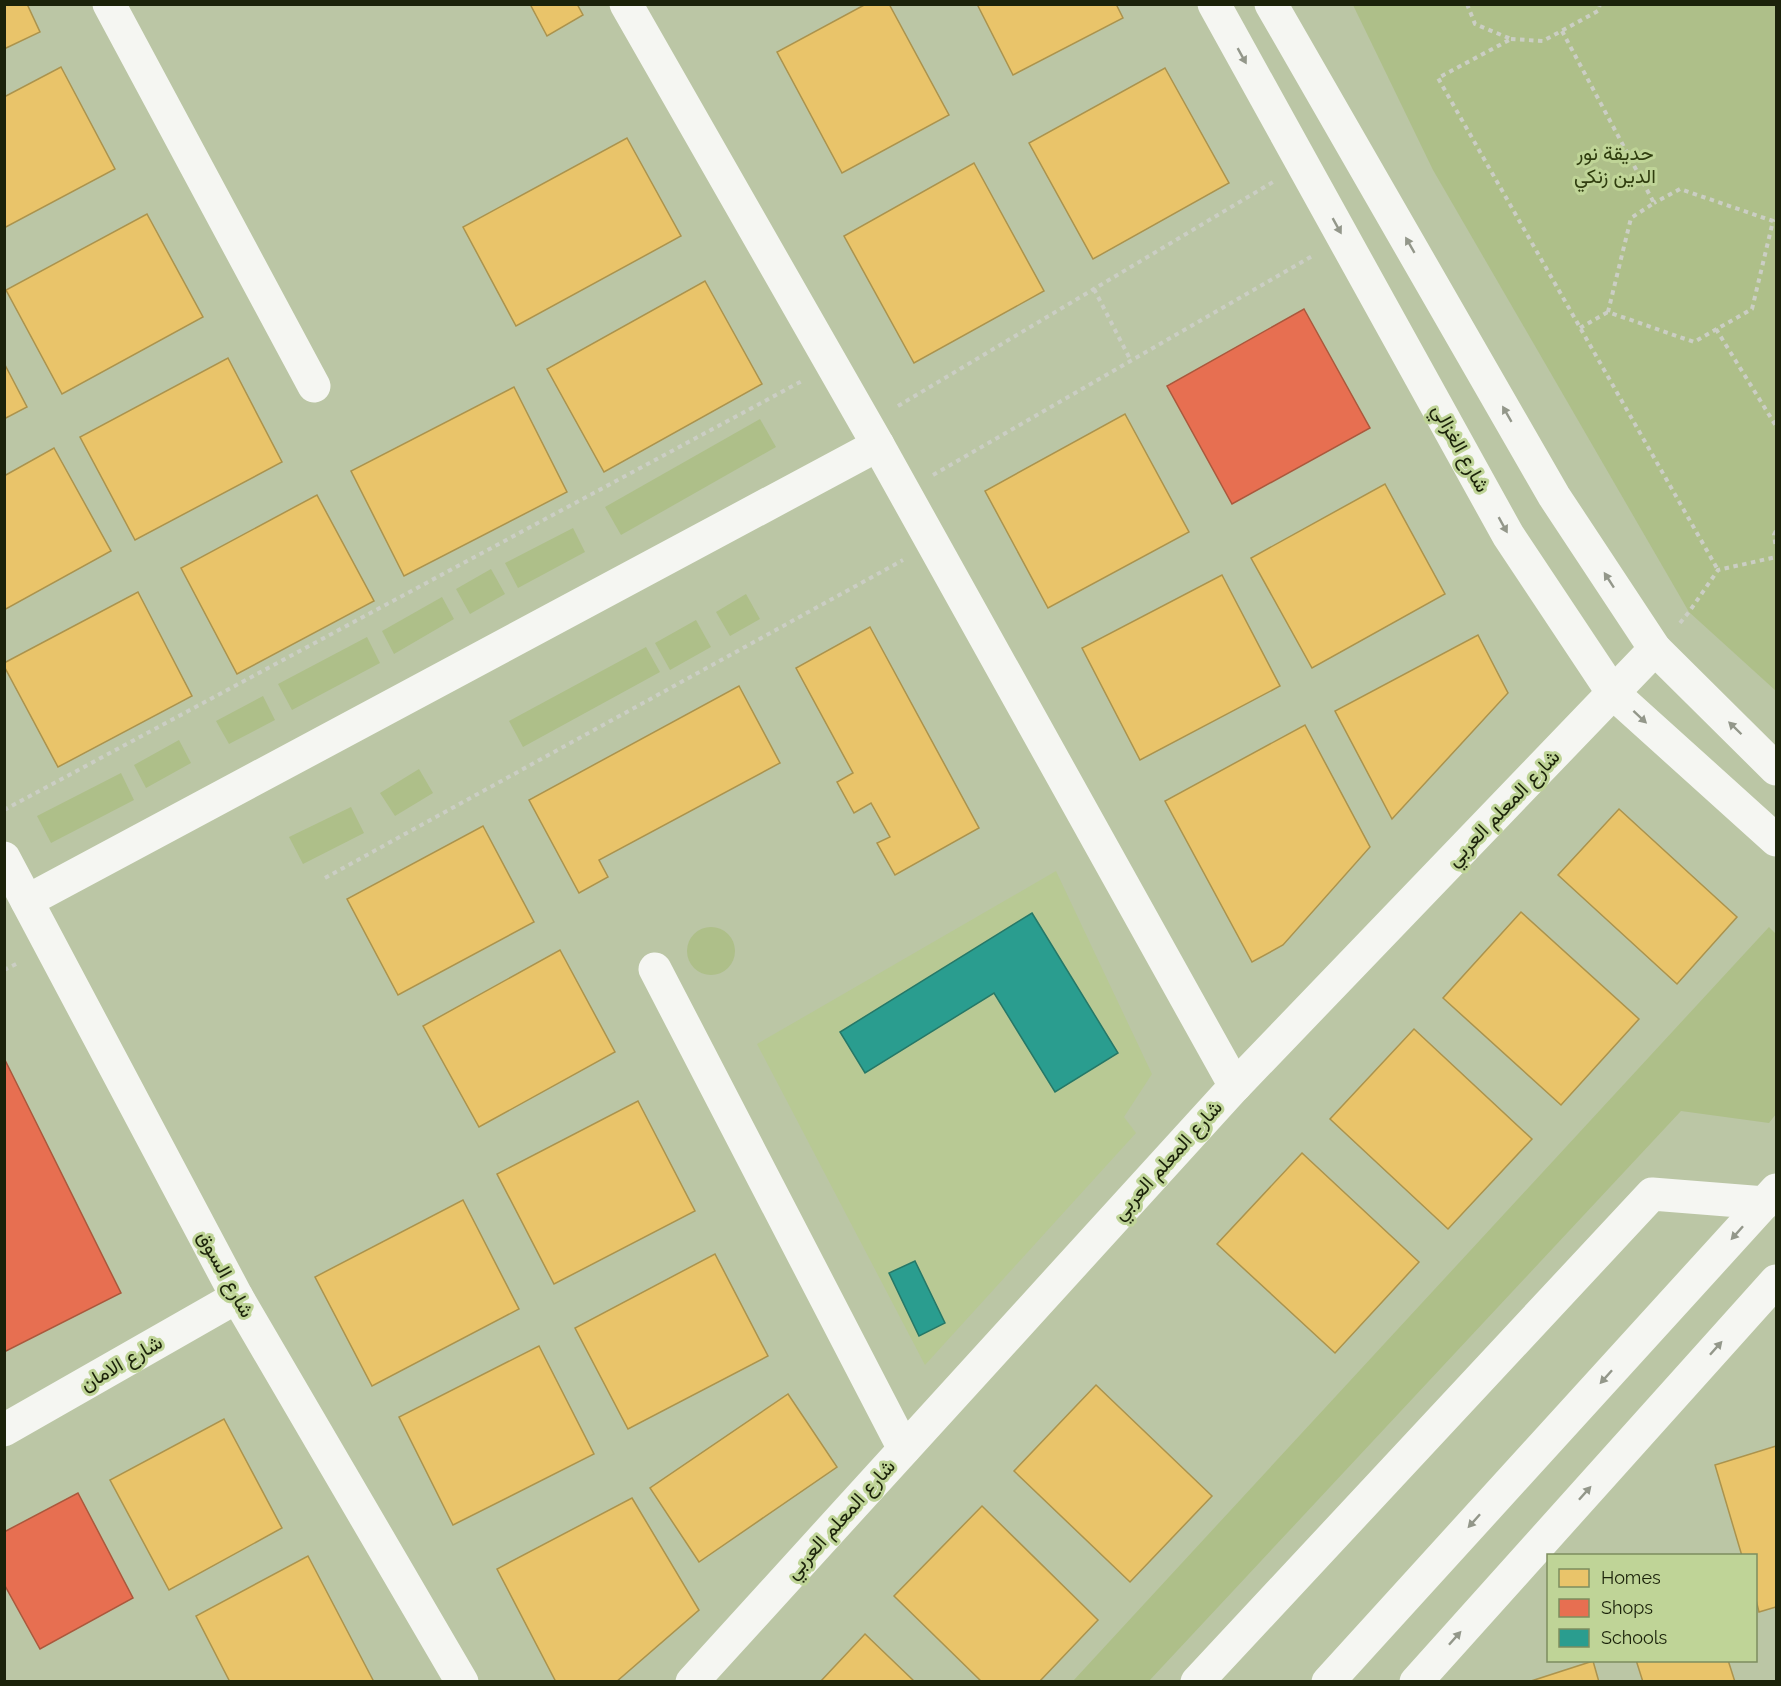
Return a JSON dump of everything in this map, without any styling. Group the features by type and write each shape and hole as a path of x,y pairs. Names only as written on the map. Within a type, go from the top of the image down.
{"street":[{"path":"109,4 314,386"},
{"path":"626,4 933,543 1235,1086"},
{"name":"شارع الغزالي","path":"1214,4 1508,535 1613,693 1776,840"},
{"path":"1271,4 1554,496 1655,649 1776,769"},
{"path":"27,900 872,435"},
{"name":"شارع المعلم العربي","path":"692,1682 1235,1086 1655,649"},
{"name":"شارع السوق","path":"4,858 237,1297 462,1682"},
{"path":"655,969 904,1449"},
{"path":"1197,1682 1652,1194 1771,1196"},
{"path":"1328,1682 1771,1196"},
{"path":"1416,1682 1776,1281"},
{"name":"شارع الامان","path":"4,1430 237,1297"}],"path":[{"path":"1467,4 1475,24 1511,39 1543,41 1598,11 1600,4"},
{"path":"1562,31 1654,203"},
{"path":"1511,39 1438,78 1718,570"},
{"path":"872,435 1094,289 1303,164"},
{"path":"1580,328 1608,312 1631,218 1654,203 1680,189 1775,220 1752,309 1694,342 1608,312"},
{"path":"904,492 1344,238"},
{"path":"1094,289 1131,361"},
{"path":"1716,329 1776,426"},
{"path":"4,810 832,365"},
{"path":"1776,531 1774,535 1776,548"},
{"path":"326,878 933,543"},
{"path":"1655,649 1689,612 1718,570 1776,557"}],"shaded area":[{"path":"1056,871 1152,1074 1124,1117 1136,1133 925,1365 757,1044"}],"green space":[{"name":"حديقة نور الدين زنكي","path":"1353,5 1776,5 1776,691 1689,612 1433,170"},
{"path":"760,419 776,447 621,535 605,507"},
{"path":"573,528 585,552 518,588 505,563"},
{"path":"491,569 505,594 470,614 456,589"},
{"path":"746,594 760,619 730,636 716,612"},
{"path":"442,597 454,619 394,654 382,631"},
{"path":"696,620 711,647 670,670 655,643"},
{"path":"367,637 380,663 292,710 278,684"},
{"path":"646,647 660,672 523,747 509,721"},
{"path":"263,696 275,720 229,744 216,721"},
{"path":"179,740 191,763 146,788 134,765"},
{"path":"419,769 433,793 395,816 380,793"},
{"path":"121,773 134,800 51,843 37,816"},
{"path":"351,807 364,833 303,864 289,837"},
{"path":"711,927 728,934 735,951 728,968 711,975 694,968 687,951 694,934"},
{"path":"1769,927 1776,934 1776,1114 1769,1123 1681,1111 1149,1681 1073,1681"}],"building: Homes":[{"path":"4,4 27,4 40,32 4,49"},
{"path":"530,4 577,4 583,15 547,36"},
{"path":"866,4 889,4 949,115 842,173 777,52"},
{"path":"977,4 1116,4 1123,18 1013,75"},
{"path":"61,67 115,169 4,228 4,97"},
{"path":"1165,68 1229,183 1093,259 1029,143"},
{"path":"627,138 681,236 516,326 463,227"},
{"path":"974,163 1044,291 914,363 844,236"},
{"path":"147,214 203,317 62,394 6,290"},
{"path":"705,281 762,384 604,472 547,369"},
{"path":"228,358 282,462 135,540 80,437"},
{"path":"4,363 27,407 4,419"},
{"path":"514,387 567,492 404,576 351,471"},
{"path":"1125,414 1189,532 1048,608 985,491"},
{"path":"54,448 111,551 4,610 4,476"},
{"path":"1385,484 1445,594 1312,668 1251,558"},
{"path":"317,495 374,601 237,674 181,568"},
{"path":"1222,575 1280,686 1140,760 1082,648"},
{"path":"138,592 192,696 58,767 4,663"},
{"path":"870,627 979,828 895,875 877,843 890,837 871,803 854,813 837,782 853,773 796,668"},
{"path":"1478,635 1508,693 1392,819 1335,711"},
{"path":"739,686 780,763 599,860 608,877 579,893 529,800"},
{"path":"1305,725 1370,847 1283,945 1252,962 1165,801"},
{"path":"1619,809 1737,917 1677,984 1558,875"},
{"path":"483,826 534,922 398,995 347,899"},
{"path":"1521,912 1639,1019 1561,1105 1443,998"},
{"path":"560,950 615,1052 479,1127 423,1026"},
{"path":"1414,1029 1532,1139 1448,1229 1330,1119"},
{"path":"638,1101 695,1211 554,1284 497,1174"},
{"path":"1302,1153 1419,1262 1335,1353 1217,1244"},
{"path":"463,1200 519,1309 372,1386 315,1277"},
{"path":"715,1254 768,1356 628,1429 575,1328"},
{"path":"539,1346 594,1454 453,1525 399,1417"},
{"path":"1096,1385 1212,1496 1130,1582 1014,1471"},
{"path":"788,1394 837,1467 699,1562 650,1488"},
{"path":"224,1419 282,1528 169,1590 110,1480"},
{"path":"1776,1446 1776,1607 1759,1612 1757,1554 1741,1554 1715,1465"},
{"path":"632,1498 699,1610 616,1682 556,1682 497,1569"},
{"path":"982,1506 1098,1620 1039,1682 982,1682 894,1596"},
{"path":"308,1556 374,1682 230,1682 196,1616"},
{"path":"865,1634 915,1682 820,1682"},
{"path":"1593,1662 1599,1682 1528,1682"},
{"path":"1637,1662 1729,1662 1735,1682 1643,1682"}],"building: Shops":[{"path":"1304,309 1370,428 1232,504 1167,386"},
{"path":"4,1058 121,1293 4,1352"},
{"path":"78,1493 133,1598 40,1649 4,1584 4,1532"}],"building: Schools":[{"path":"1032,913 1118,1053 1055,1092 994,993 865,1073 840,1032"},
{"path":"915,1261 945,1323 919,1336 889,1273"}]}
